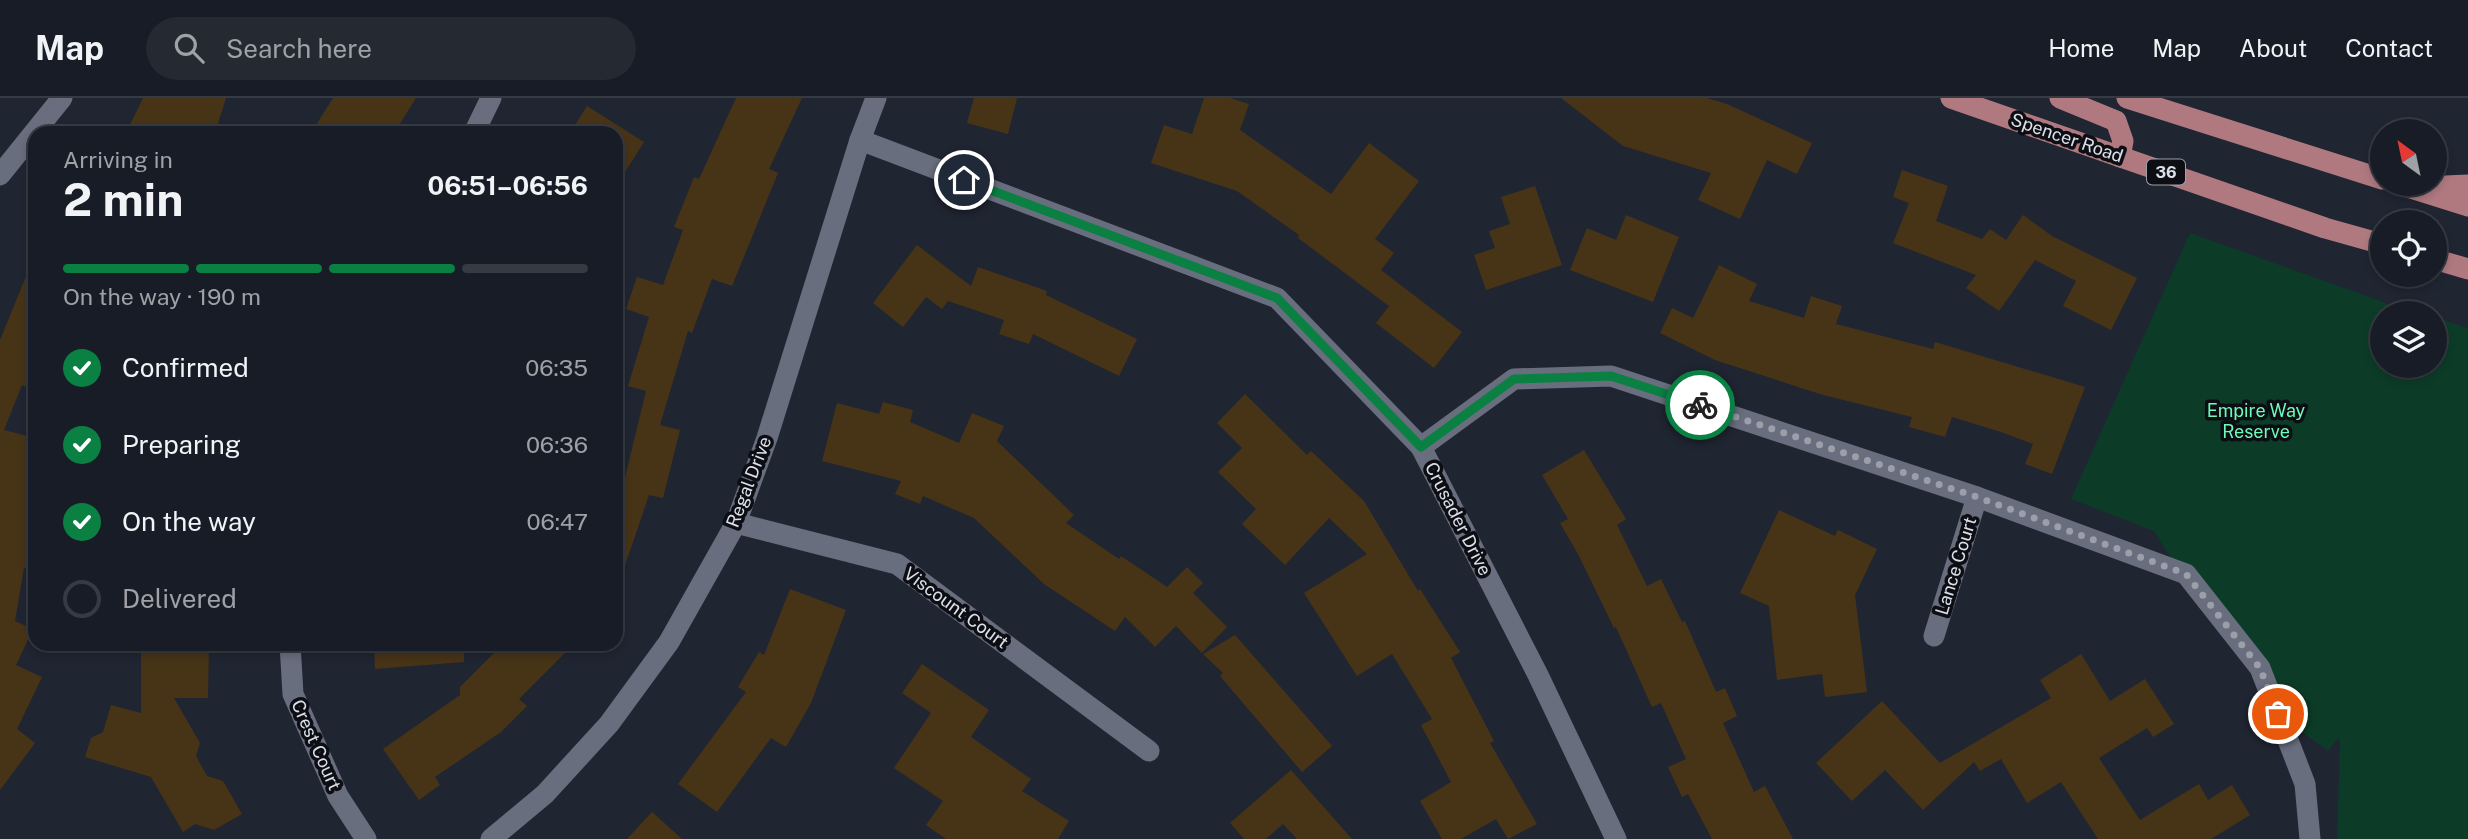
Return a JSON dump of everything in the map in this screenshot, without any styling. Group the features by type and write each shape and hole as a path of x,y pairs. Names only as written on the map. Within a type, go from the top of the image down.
{"main road":[{"name":"Spencer Road","path":"1951,98 2325,228 2370,241"},
{"path":"2060,98 2116,121 2123,141 2120,156"},
{"path":"2127,98 2370,175"},
{"path":"2447,185 2468,185"},
{"path":"2436,196 2468,206"},
{"path":"2447,263 2468,269"}],"street":[{"path":"39,126 62,98"},
{"path":"477,126 491,98"},
{"name":"Regal Drive","path":"491,839 545,794 609,724 669,642 736,523 876,98"},
{"path":"0,175 28,140"},
{"name":"Crusader Drive","path":"860,140 1277,298 1421,447 1538,675 1616,839"},
{"path":"1421,447 1514,379 1611,376 1977,497 2186,574 2260,668 2305,784 2310,839"},
{"name":"Lance Court","path":"1934,636 1977,497"},
{"name":"Viscount Court","path":"736,523 897,564 1149,751"},
{"name":"Crest Court","path":"290,651 293,694 338,796 366,839"}],"green space":[{"name":"Empire Way Reserve","path":"2190,233 2380,301 2370,301 2370,378 2447,378 2447,321 2468,328 2468,839 2337,839 2338,738 2328,751 2291,724 2172,560 2154,531 2071,499"}],"building":[{"path":"143,98 226,98 217,126 129,126"},
{"path":"333,98 416,98 398,126 315,126"},
{"path":"736,98 802,98 769,169 778,173 732,286 712,279 692,333 688,331 660,425 680,430 663,498 649,495 623,571 623,486 646,391 628,386 649,317 626,309 637,277 663,285 683,230 674,227 694,177 699,179"},
{"path":"974,98 1017,98 1008,134 967,123"},
{"path":"1204,98 1230,98 1249,104 1240,130 1331,194 1369,143 1419,181 1375,239 1394,253 1381,270 1462,332 1434,368 1376,323 1389,306 1298,238 1299,235 1237,191 1151,163 1164,125 1192,134"},
{"path":"1561,98 1707,98 1727,104 1812,143 1797,174 1767,160 1740,219 1698,200 1711,173 1623,146"},
{"path":"587,106 619,126 574,126"},
{"path":"623,129 644,142 623,175"},
{"path":"1902,170 1948,186 1936,221 1982,239 1990,229 2006,240 2023,215 2052,236 2137,278 2111,330 2063,306 2076,281 2035,260 1999,311 1966,288 1976,275 1893,243 1909,203 1893,197"},
{"path":"1535,186 1562,265 1486,290 1474,255 1495,248 1489,231 1510,224 1501,197"},
{"path":"1626,215 1679,237 1653,302 1570,270 1587,228 1616,240"},
{"path":"917,245 971,286 978,267 1047,291 1046,295 1137,339 1119,376 1033,334 1029,344 999,334 1004,320 948,301 942,309 926,297 903,327 873,303"},
{"path":"1719,265 1757,284 1749,301 1804,318 1811,296 1842,306 1836,324 1933,349 1935,342 2085,387 2052,474 2025,464 2033,444 2001,432 1952,417 1945,437 1909,427 1912,417 1823,395 1715,360 1660,333 1672,308 1693,318"},
{"path":"28,272 28,387 22,385 4,430 28,436 28,569 24,568 15,621 28,627 28,640 16,665 42,677 17,729 35,743 0,790 0,340"},
{"path":"1245,394 1307,455 1311,451 1364,501 1418,591 1420,589 1460,652 1451,658 1494,741 1490,743 1537,824 1508,839 1496,819 1461,839 1442,839 1420,801 1451,782 1421,725 1432,719 1392,654 1357,676 1304,593 1367,554 1329,518 1285,565 1242,524 1256,509 1218,472 1242,448 1217,423"},
{"path":"883,402 913,410 910,422 959,443 972,413 1004,426 997,441 1074,515 1066,523 1167,587 1187,567 1203,583 1193,593 1227,627 1202,653 1176,626 1155,647 1125,617 1115,631 1044,584 974,518 923,496 920,504 895,494 901,481 822,461 837,403 879,414"},
{"path":"1584,450 1626,519 1617,525 1647,586 1661,579 1682,622 1685,621 1716,692 1725,688 1737,716 1723,723 1754,792 1765,786 1793,839 1712,839 1688,794 1682,797 1668,767 1686,759 1661,703 1652,707 1616,627 1614,628 1560,523 1568,519 1542,475"},
{"path":"1779,510 1835,536 1838,530 1877,549 1855,595 1867,692 1825,697 1822,674 1777,680 1769,606 1740,593"},
{"path":"790,589 846,610 811,703 786,747 771,738 717,812 678,784 746,692 738,687 759,652 764,655"},
{"path":"1235,635 1332,746 1302,772 1220,676 1223,673 1203,654"},
{"path":"141,651 209,651 208,698 174,698 200,743 196,756 207,776 223,781 242,814 214,830 195,824 183,832 151,777 85,757 91,738 103,732 111,705 141,713"},
{"path":"374,651 464,651 464,662 375,669"},
{"path":"496,651 567,651 519,699 527,706 501,732 435,777 440,785 419,800 383,749 460,695 460,687"},
{"path":"2081,654 2110,701 2145,679 2174,724 2153,737 2147,728 2099,758 2140,820 2199,784 2208,800 2232,785 2250,815 2211,839 2098,839 2061,782 2027,803 2001,759 1980,771 1974,762 1923,810 1885,770 1852,801 1816,763 1882,701 1940,763 2051,698 2040,680"},
{"path":"922,664 989,710 971,737 1031,779 1022,791 1069,821 1058,839 946,839 926,825 943,801 894,768 931,713 902,693"},
{"path":"1291,770 1352,839 1297,839 1283,824 1266,839 1244,839 1230,823"},
{"path":"652,812 682,839 627,839"}],"way so far":[{"path":"1700,405 2049,522 2186,574 2260,668 2278,714"}],"route":[{"path":"964,180 1277,298 1421,447 1514,379 1611,376 1700,405"}]}
